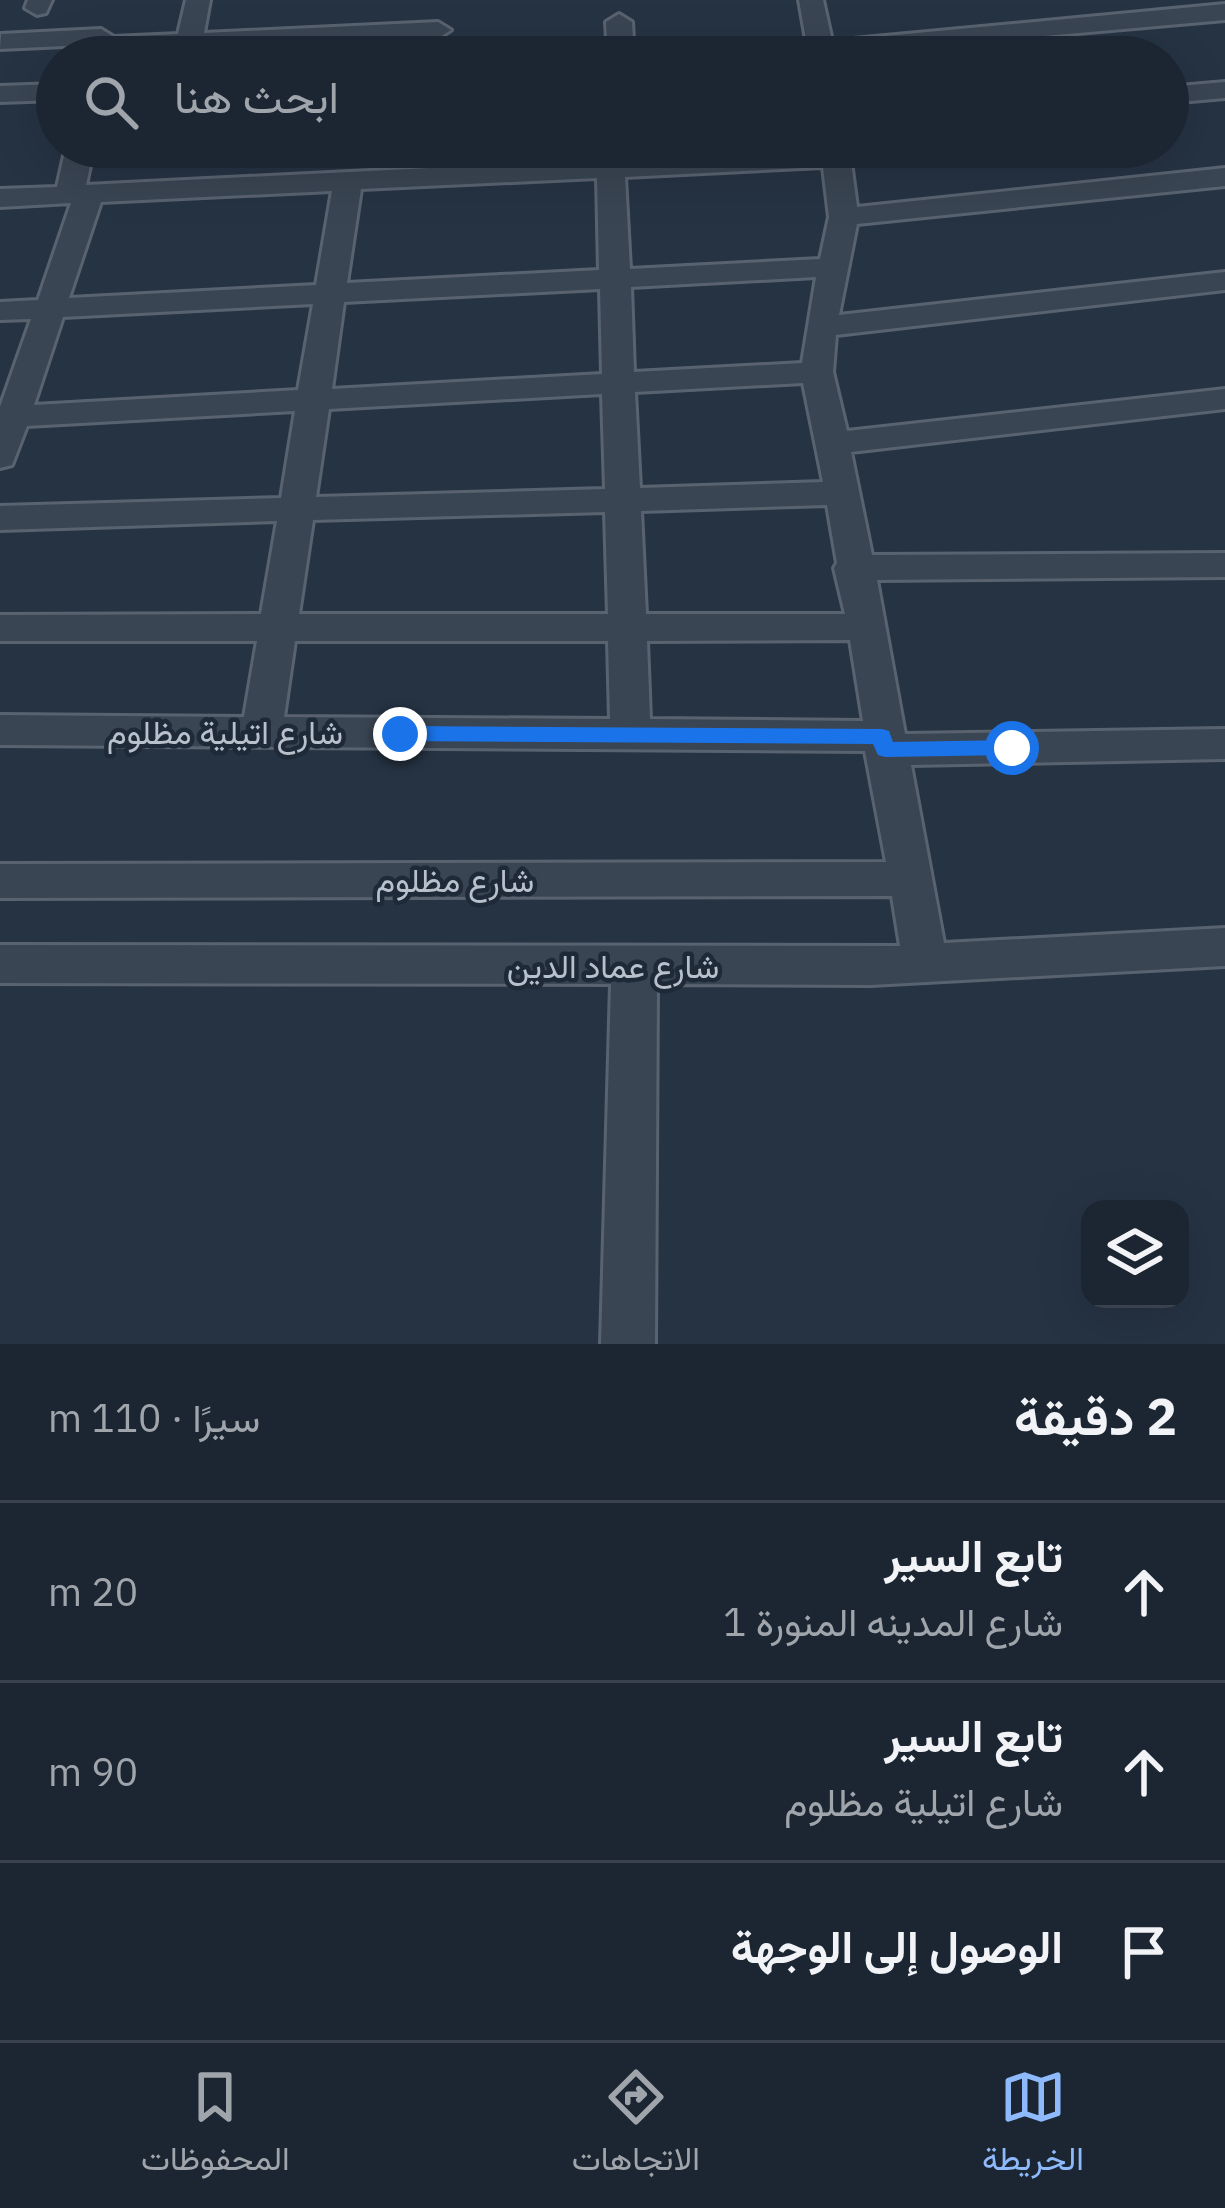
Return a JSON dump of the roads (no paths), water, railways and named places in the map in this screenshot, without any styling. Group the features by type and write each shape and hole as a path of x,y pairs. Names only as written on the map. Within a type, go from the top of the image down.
{"street":[{"path":"190,36 198,0"},
{"path":"358,34 359,0"},
{"path":"433,0 440,36"},
{"path":"811,0 818,36"},
{"path":"964,36 1224,5"},
{"path":"620,22 620,36"},
{"path":"310,36 375,36"},
{"path":"1,42 36,41"},
{"path":"1189,93 1225,90"},
{"path":"0,94 36,93"},
{"path":"0,458 7,417 50,309 79,195 80,168"},
{"path":"449,168 450,180"},
{"path":"0,199 450,180 570,168"},
{"path":"620,168 615,279 631,735"},
{"path":"837,168 844,217 821,327 817,372 843,493 852,568 925,963"},
{"path":"844,217 1225,177"},
{"path":"262,732 346,184"},
{"path":"0,311 833,267"},
{"path":"821,327 1225,281"},
{"path":"7,417 817,372"},
{"path":"830,444 1225,399"},
{"path":"0,518 843,493"},
{"path":"852,568 1225,565"},
{"path":"0,628 863,627"},
{"name":"شارع اتيلية مظلوم","path":"0,730 1225,744"},
{"name":"شارع مظلوم","path":"0,880 909,879"},
{"name":"شارع عماد الدين","path":"0,964 925,963 1225,947"},
{"path":"628,1344 634,966"}]}
